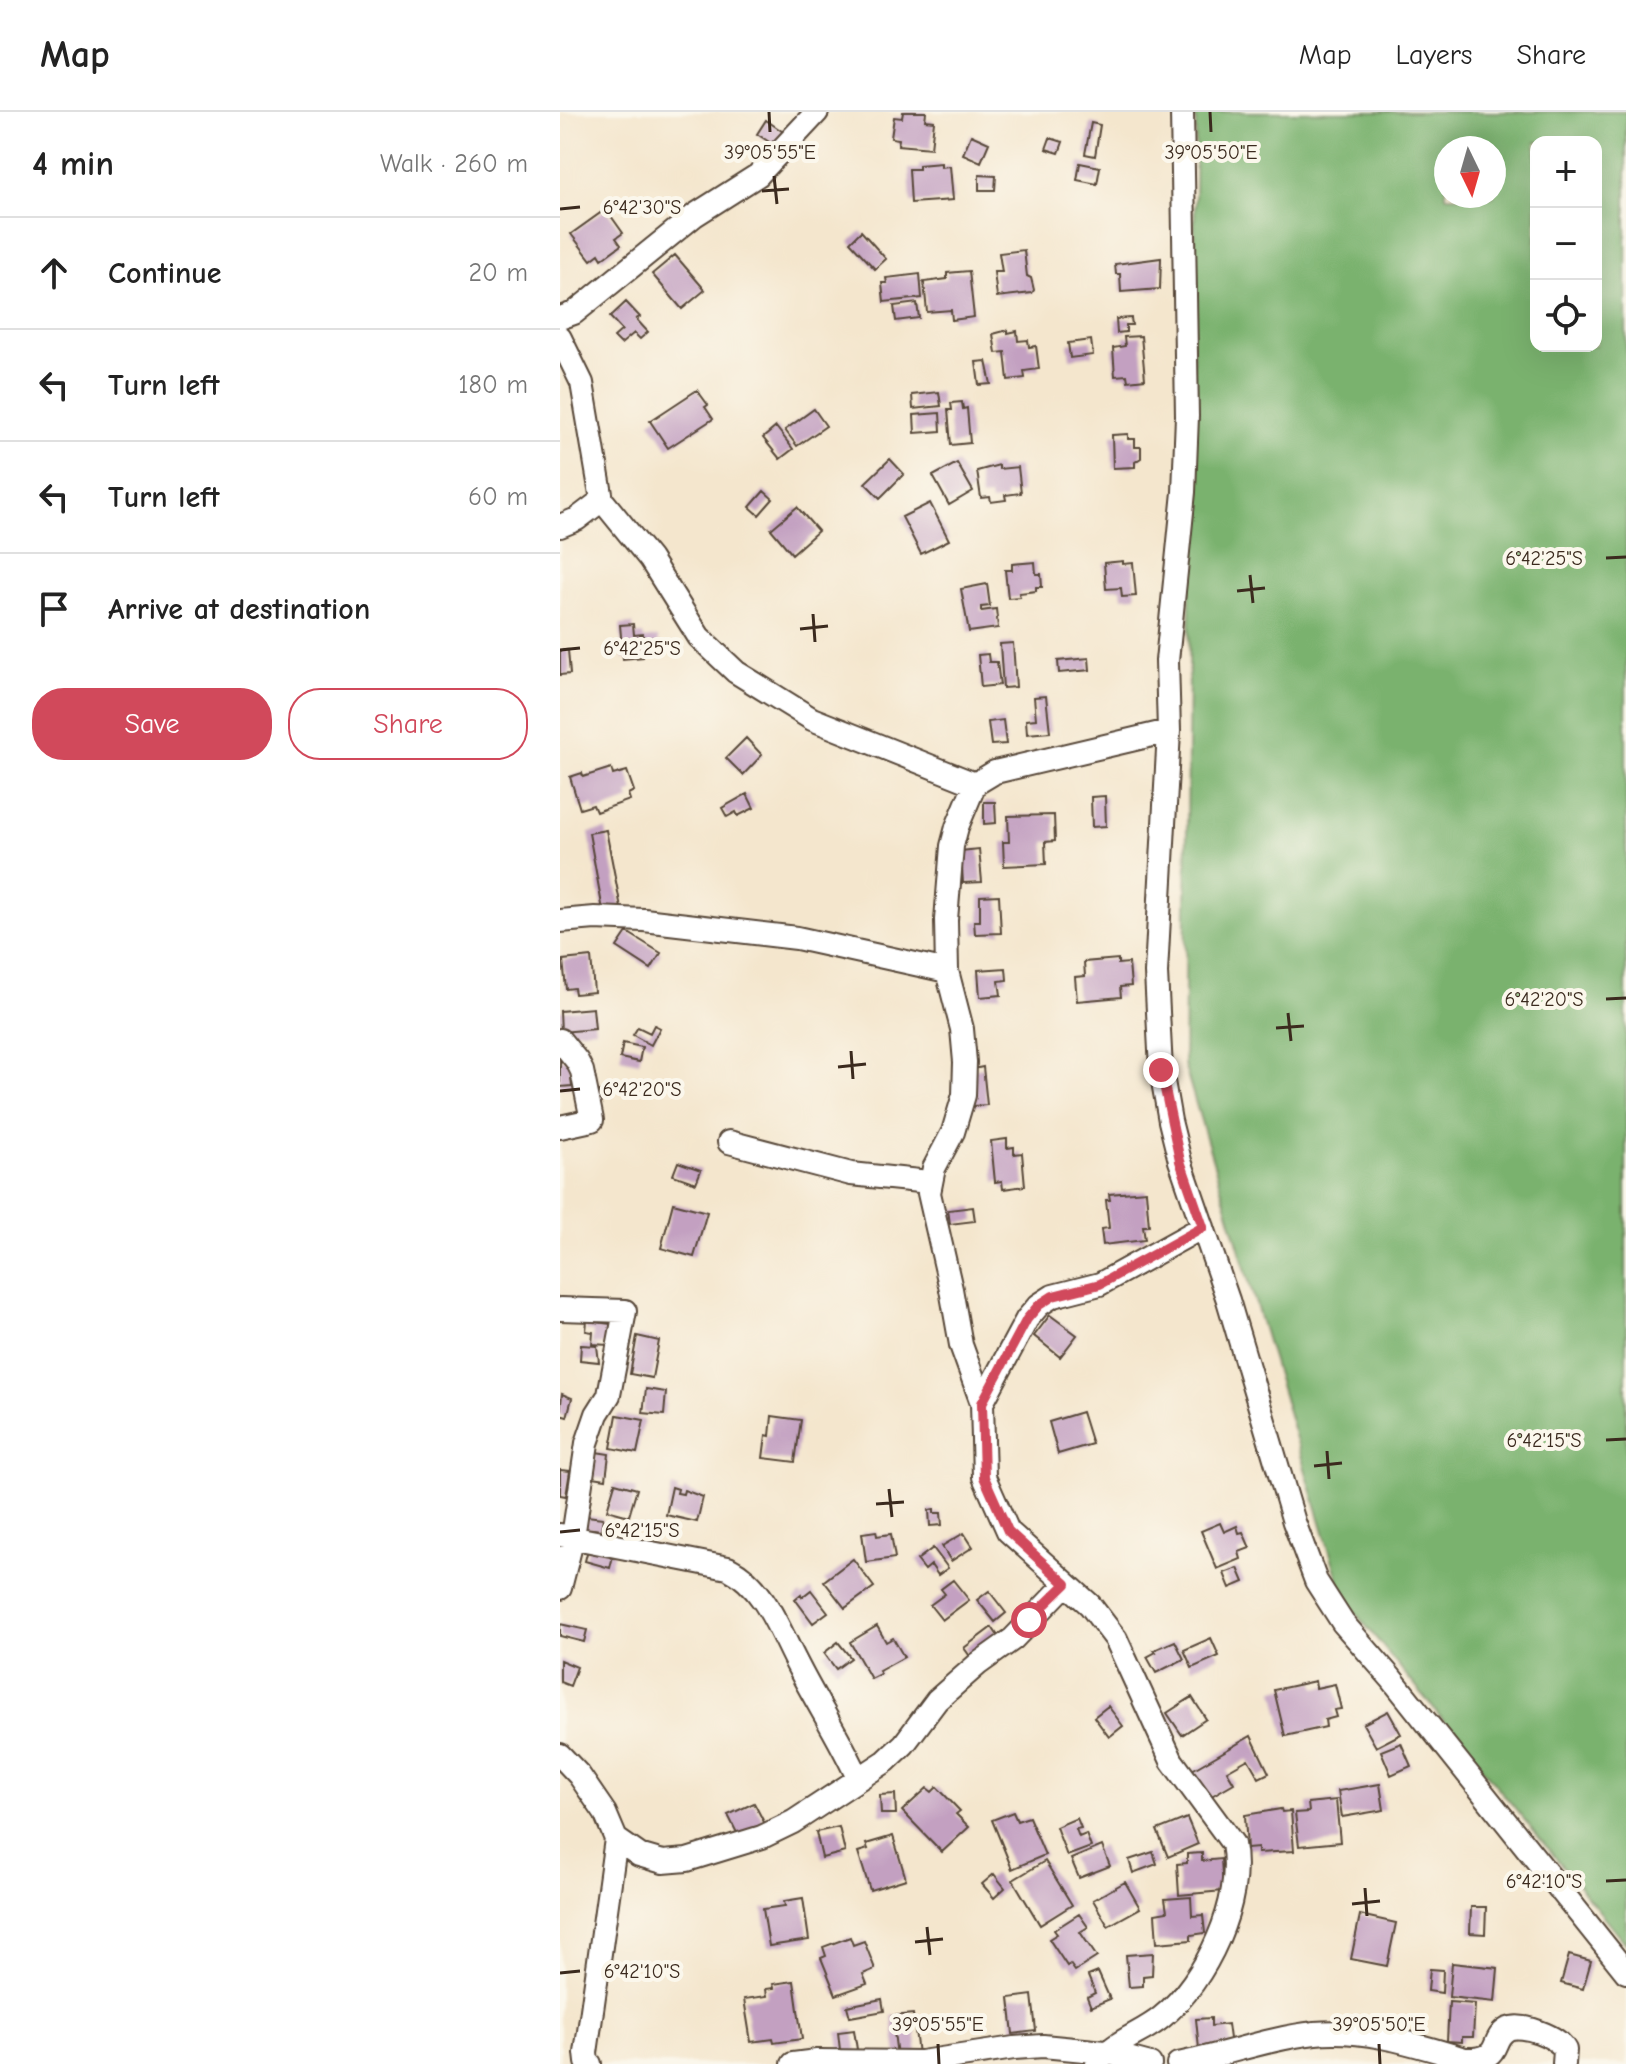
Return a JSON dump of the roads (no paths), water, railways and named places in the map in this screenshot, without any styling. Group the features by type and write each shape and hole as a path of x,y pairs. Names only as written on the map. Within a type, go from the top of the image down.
{"street":[{"path":"560,318 574,313 695,215 758,175 817,112"},
{"path":"1182,112 1187,416 1184,492 1167,661 1169,731 1156,973 1161,1070 1180,1161 1228,1300 1294,1522 1316,1581 1343,1623 1391,1678 1626,1972"},
{"path":"560,338 582,383 602,500 650,559 699,637 736,672 812,719 975,784"},
{"path":"560,526 577,519 602,500"},
{"path":"1101,2058 1161,2018 1190,1991 1221,1932 1232,1899 1233,1844 1172,1761 1116,1639 1090,1605 1008,1531 984,1477 982,1403 961,1345 951,1289 929,1202 929,1182 953,1132 964,1095 962,1029 947,971 946,920 952,846 975,784 995,772 1169,731"},
{"path":"560,921 595,918 644,920 797,938 947,971"},
{"path":"560,1040 582,1071 592,1120 560,1127"},
{"path":"729,1142 851,1174 929,1182"},
{"path":"982,1403 1010,1356 1021,1329 1039,1305 1053,1296 1100,1284 1203,1227"},
{"path":"560,1309 625,1311 609,1395 597,1414 587,1443 566,1536 560,1588"},
{"path":"566,1536 728,1568 741,1575 775,1618 858,1778"},
{"path":"616,1839 639,1855 663,1862 687,1860 773,1832 793,1822 886,1761 904,1744 937,1700 978,1664 1013,1639 1066,1584"},
{"path":"560,1755 579,1775 605,1813 616,1839 586,2053 590,2064"},
{"path":"1178,2064 1315,2033 1347,2032 1379,2035 1478,2060 1495,2050 1510,2028 1519,2027 1555,2038 1565,2050 1564,2064"},
{"path":"793,2064 817,2061 921,2062 1043,2046 1150,2064"}]}
